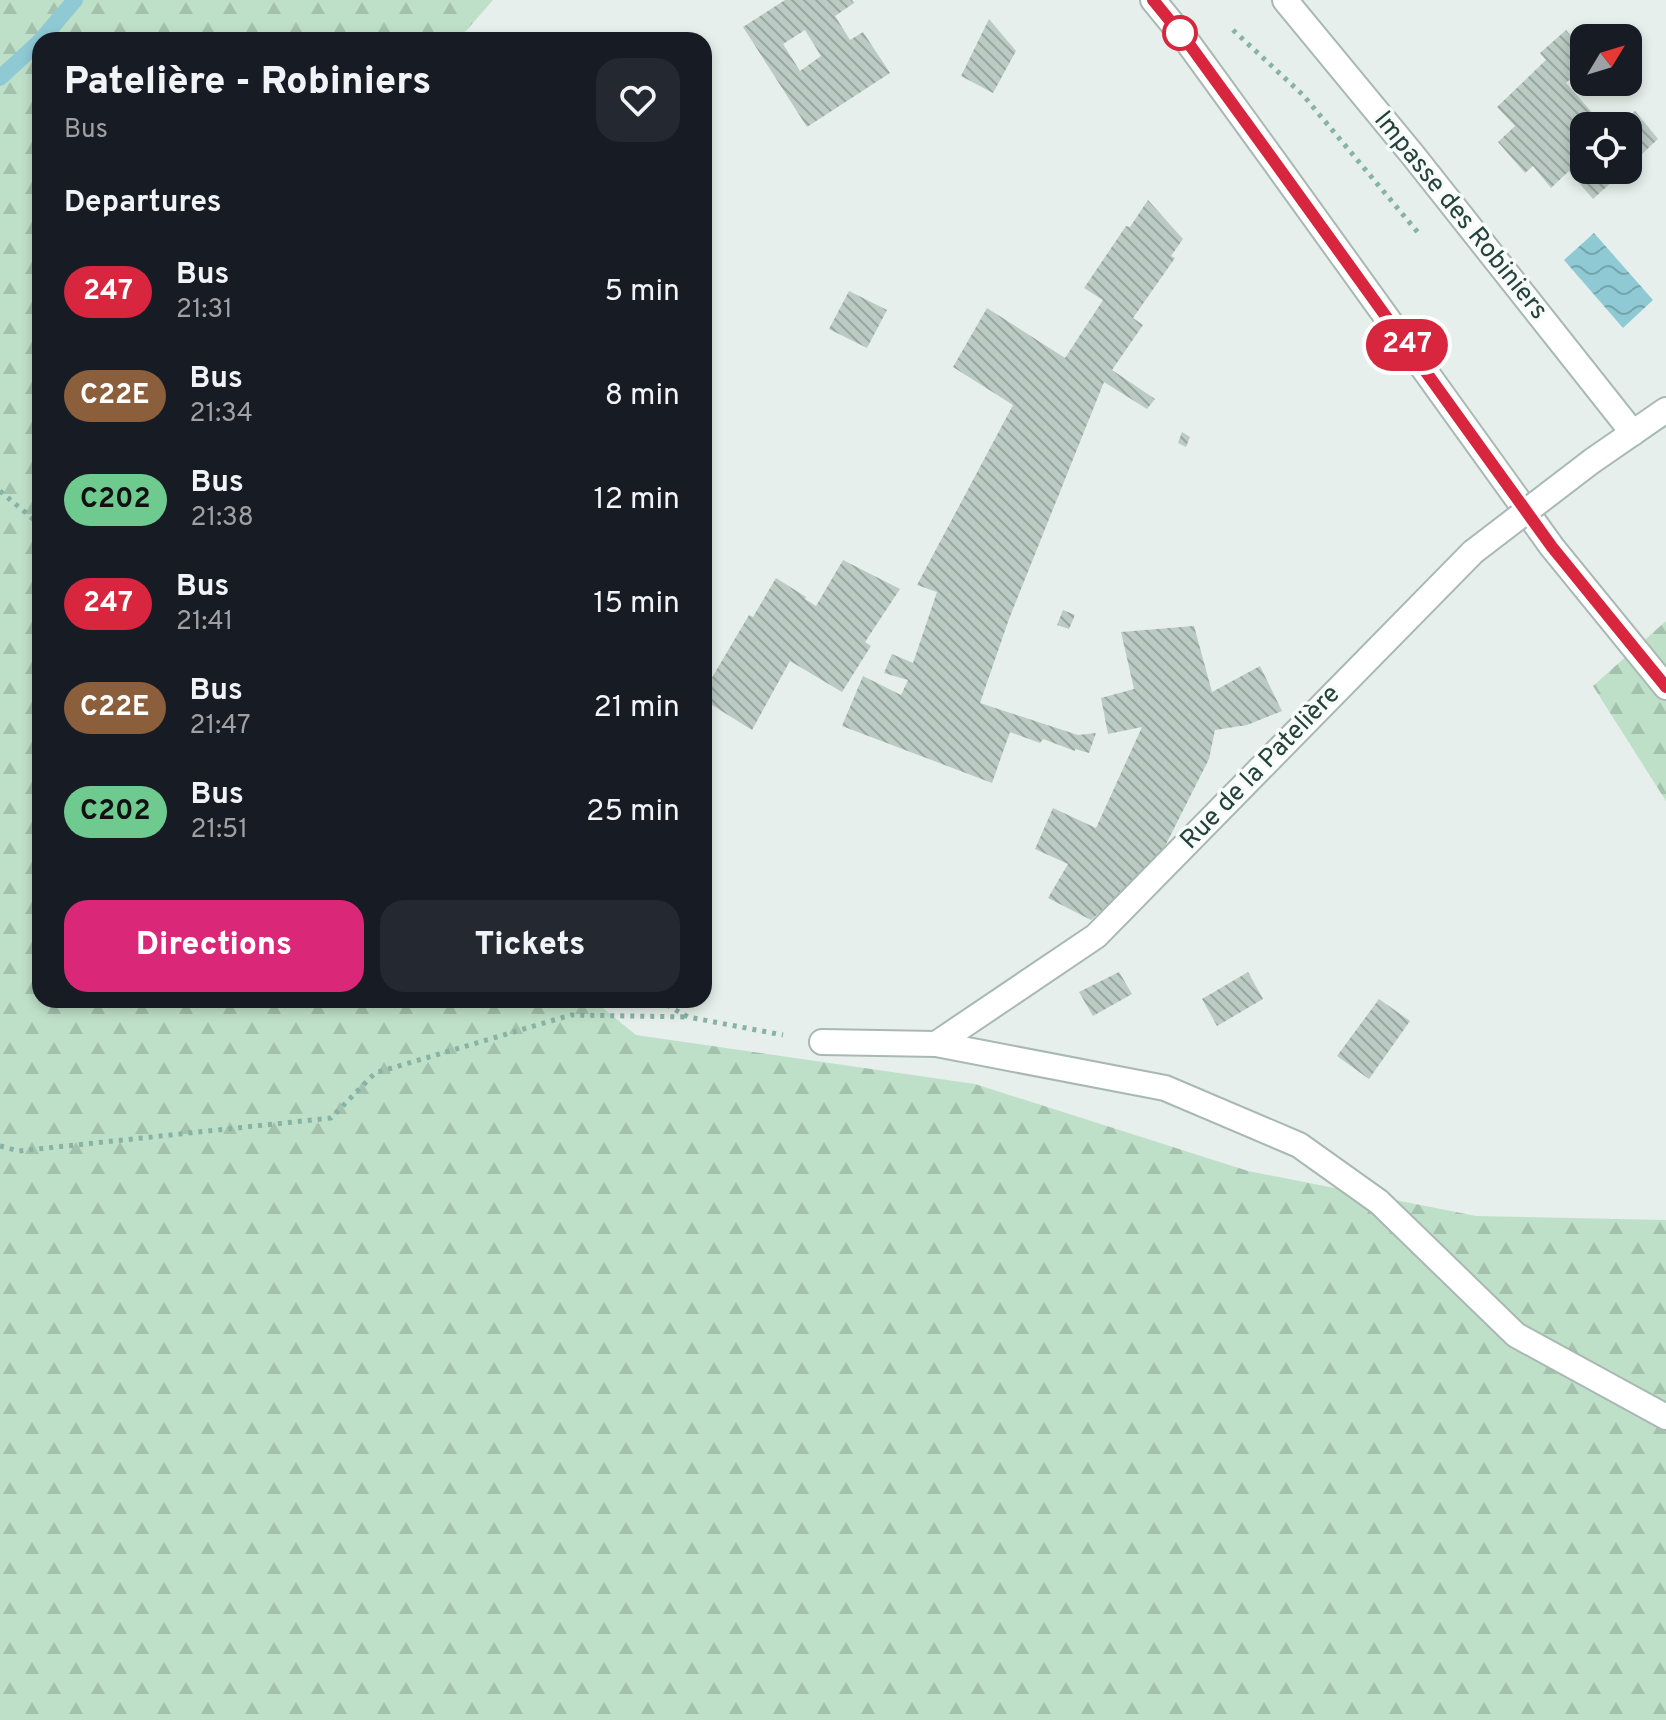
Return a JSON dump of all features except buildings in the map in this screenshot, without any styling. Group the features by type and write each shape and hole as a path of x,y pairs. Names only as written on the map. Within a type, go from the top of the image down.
{"street":[{"path":"1153,0 1266,149 1552,547 1666,687"},
{"name":"Impasse des Robiniers","path":"1285,0 1412,154 1633,433"},
{"name":"Rue de la Patelière","path":"936,1044 1096,936 1473,552 1592,461 1666,410"},
{"path":"822,1042 936,1044 1165,1088 1299,1145 1379,1202 1516,1335 1666,1417"}],"path":[{"path":"1226,24 1303,95 1422,239"},
{"path":"0,491 32,518"},
{"path":"672,1008 688,1017"},
{"path":"0,1146 19,1151 331,1118 375,1073 571,1015 688,1017 822,1042"}],"green space":[{"path":"0,0 493,0 465,32 32,32 32,1008 603,1008 636,1035 975,1084 1248,1171 1476,1216 1666,1220 1666,1720 0,1720"},
{"path":"1666,621 1666,801 1593,686"}],"water":[{"path":"1594,233 1653,300 1623,328 1564,260"}],"waterway":[{"path":"48,32 75,0"},
{"path":"0,78 32,48"}],"bus line":[{"name":"247","path":"1153,0 1189,44 1552,547 1666,687"}]}
